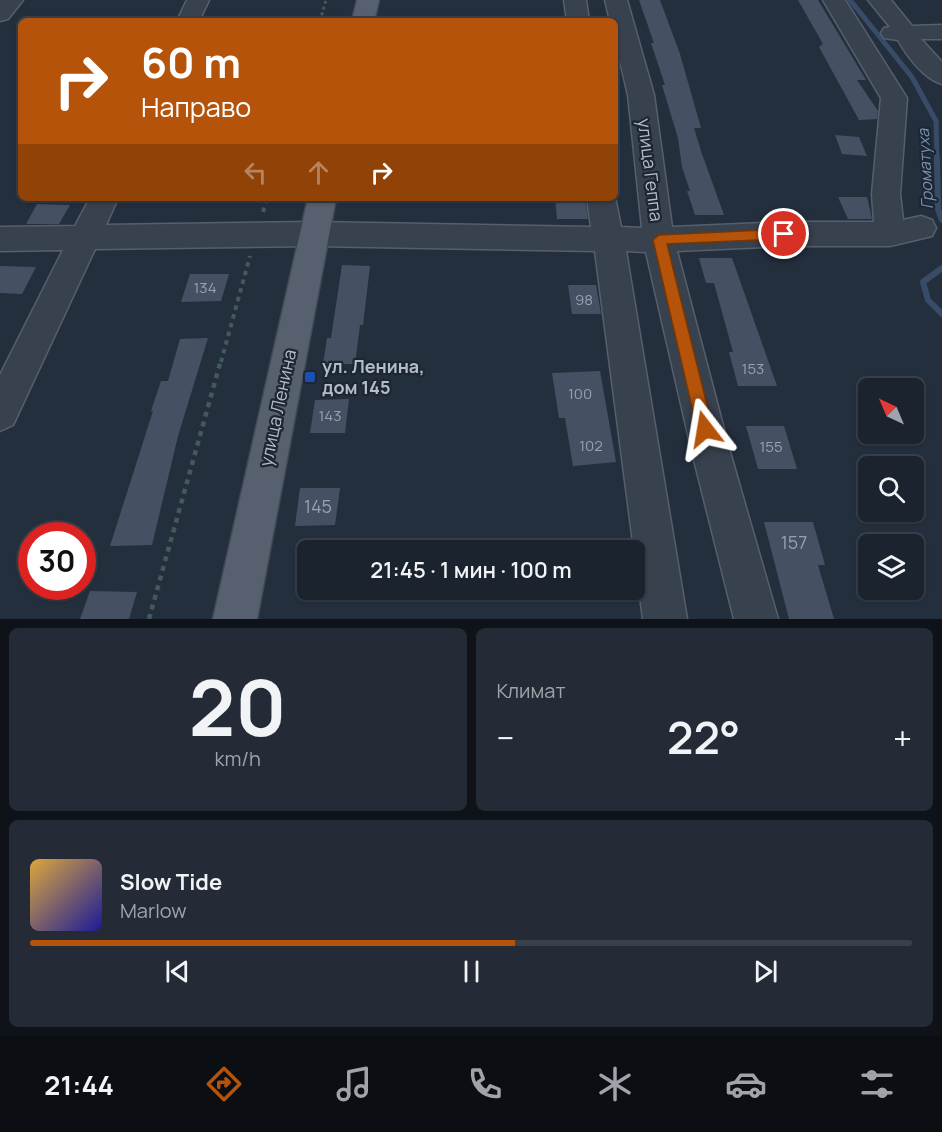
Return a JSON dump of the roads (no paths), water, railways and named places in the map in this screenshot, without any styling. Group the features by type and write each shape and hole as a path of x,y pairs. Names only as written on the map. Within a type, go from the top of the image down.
{"main road":[{"path":"364,18 368,0"},
{"name":"улица Ленина","path":"235,619 321,201"}],"street":[{"path":"0,14 12,0"},
{"path":"189,18 198,0"},
{"path":"575,0 578,18"},
{"name":"улица Геппа","path":"616,0 641,95 648,169 659,240 711,452 756,619"},
{"path":"834,0 894,98 886,194 890,234"},
{"path":"879,0 899,33 942,76"},
{"path":"899,33 942,32"},
{"path":"0,413 103,201"},
{"path":"601,201 606,238 618,294 637,442 665,619"},
{"path":"0,239 314,234 659,240 784,234 890,234 921,228"}],"waterway":[{"name":"Громатуха","path":"850,0 912,77 936,121 937,160"},
{"name":"Громатуха","path":"937,158 938,209 942,220"},
{"name":"Громатуха","path":"942,268 923,282 928,300 942,314"}],"place":[{"name":"ул. Ленина, дом 145","path":"310,377"}]}
